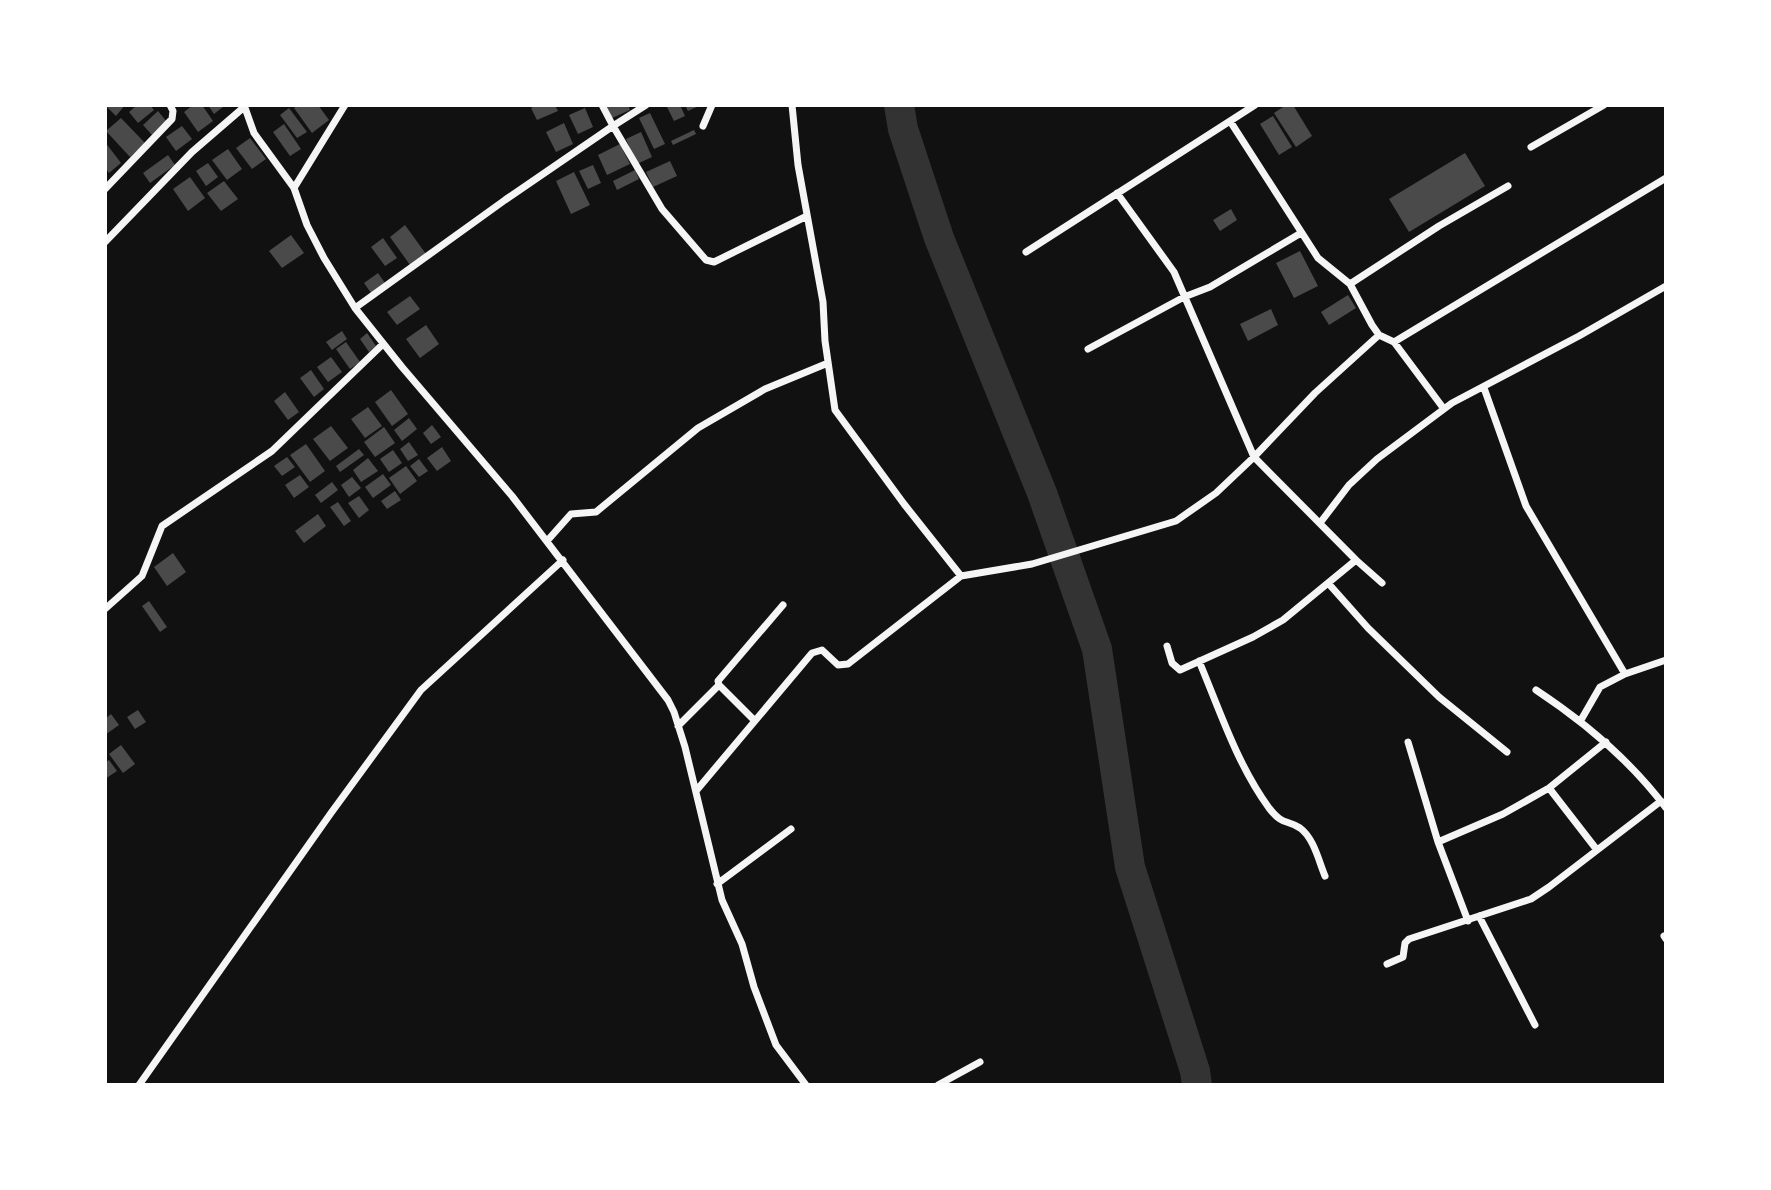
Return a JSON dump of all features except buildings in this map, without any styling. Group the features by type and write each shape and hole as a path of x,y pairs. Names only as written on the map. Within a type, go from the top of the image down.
{"street":[{"path":"105,189 172,119 173,111 170,105"},
{"path":"293,188 345,105"},
{"path":"602,105 662,209 708,262 714,262 807,216"},
{"path":"355,308 505,200 646,105"},
{"path":"704,126 712,105"},
{"path":"792,105 798,165 823,302 833,402 839,418 961,576"},
{"path":"1026,252 1255,105"},
{"path":"1531,147 1604,105"},
{"path":"105,242 192,152 244,107 254,133 293,188 307,225 324,258 355,308 563,560 668,700 674,712 696,791 717,884 742,944 771,1035 786,1062 806,1085"},
{"path":"1230,121 1318,258 1350,284 1379,335 1394,342 1444,409"},
{"path":"1394,342 1666,178"},
{"path":"1350,284 1439,226 1508,186"},
{"path":"1117,193 1168,262 1254,457 1382,583"},
{"path":"1088,349 1184,297 1217,284 1301,233"},
{"path":"1320,523 1349,485 1377,459 1444,409 1666,286"},
{"path":"696,791 812,653 822,650 838,665 848,664 961,576 1032,564 1176,521 1216,493 1315,393 1379,335"},
{"path":"105,609 142,576 162,526 272,451 383,344"},
{"path":"547,541 571,513 596,512 698,428 765,389 828,363"},
{"path":"1484,388 1526,506 1625,674"},
{"path":"139,1085 415,698 563,560"},
{"path":"1167,646 1172,663 1180,670 1254,637 1283,620 1356,560"},
{"path":"1328,583 1368,628 1439,697 1507,752"},
{"path":"678,726 719,685 720,677 783,605"},
{"path":"1581,720 1600,687 1625,674 1666,660"},
{"path":"1199,661 1230,739 1246,770 1278,818 1285,824 1301,829 1307,835 1325,876"},
{"path":"719,685 754,720"},
{"path":"1536,690 1581,720 1606,742 1666,808"},
{"path":"1408,742 1438,842 1468,921"},
{"path":"1438,842 1503,814 1549,788 1606,742"},
{"path":"1549,788 1597,850"},
{"path":"1387,964 1403,957 1405,943 1409,939 1531,899 1661,801"},
{"path":"717,884 791,829"},
{"path":"1479,916 1535,1025"},
{"path":"938,1085 980,1062"}],"waterway":[{"path":"899,105 903,129 939,238 1042,493 1097,649 1130,867 1195,1071 1197,1085"}]}
